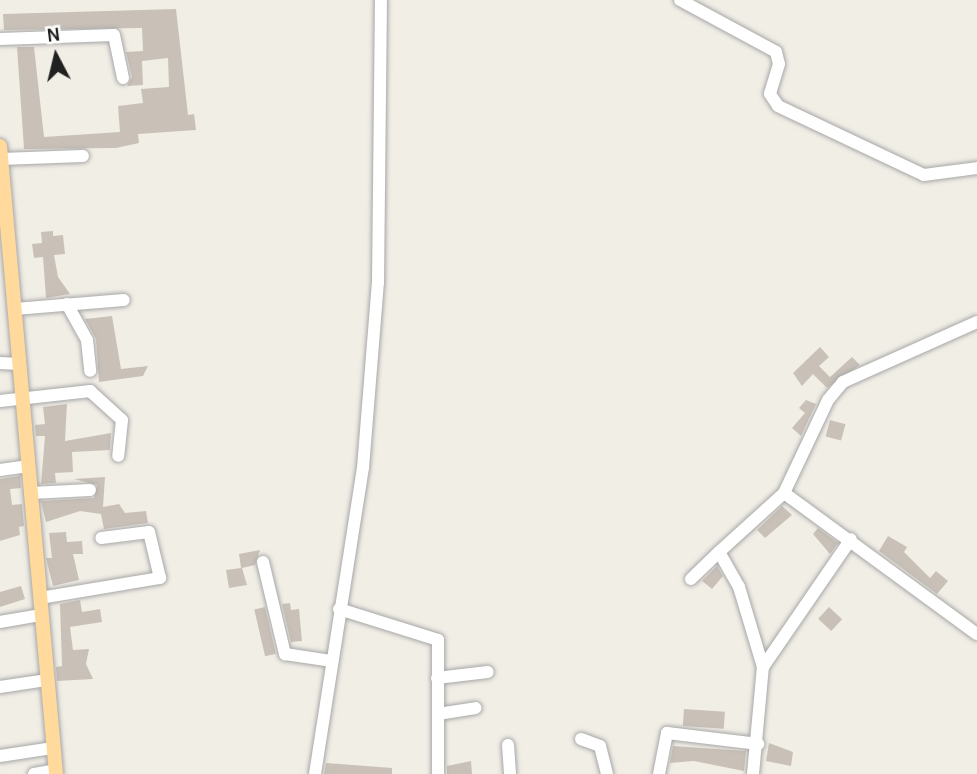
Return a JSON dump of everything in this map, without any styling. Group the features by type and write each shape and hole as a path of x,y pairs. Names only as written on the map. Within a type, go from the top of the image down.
{"main road":[{"path":"1,153 5,251 15,309 56,772"}],"street":[{"path":"315,774 363,468 378,283 381,0"},
{"path":"680,0 776,52 779,64 770,94 778,106 924,175 977,168"},
{"path":"0,39 114,35 124,78"},
{"path":"1,153 83,156"},
{"path":"15,309 124,299"},
{"path":"66,304 87,340 90,371"},
{"path":"691,579 784,493 828,400 843,382 977,321"},
{"path":"0,363 20,364"},
{"path":"0,401 23,401 92,392 122,420 118,456"},
{"path":"0,470 29,466"},
{"path":"31,493 90,490"},
{"path":"784,493 851,539 977,634"},
{"path":"40,598 158,579 149,532 101,538"},
{"path":"763,667 851,539"},
{"path":"719,552 739,587 763,667 758,744 752,774"},
{"path":"263,562 286,656 332,661"},
{"path":"339,609 436,638 438,774"},
{"path":"0,622 41,615"},
{"path":"437,678 488,671"},
{"path":"0,687 47,680"},
{"path":"438,715 476,708"},
{"path":"659,774 667,733 758,744"},
{"path":"582,738 600,746 607,774"},
{"path":"508,745 510,774"},
{"path":"0,756 53,748"},
{"path":"34,774 56,772"}],"building":[{"path":"176,9 188,115 194,114 196,130 138,134 139,143 116,148 24,149 17,47 34,47 44,137 120,132 118,106 143,103 141,89 169,87 168,58 142,61 143,85 127,86 132,77 126,52 143,51 142,28 4,30 3,14"},
{"path":"53,231 53,236 63,235 65,254 54,255 58,277 70,294 46,298 43,257 34,258 32,244 42,243 41,232"},
{"path":"112,316 121,369 148,366 143,376 99,382 96,339 85,319"},
{"path":"820,347 829,357 819,366 830,377 852,357 860,365 827,388 813,374 802,386 793,373"},
{"path":"806,400 816,404 801,436 792,428 805,413 799,408"},
{"path":"67,404 65,441 111,433 110,450 72,452 73,472 55,473 56,483 41,484 45,436 36,436 35,425 45,424 43,407"},
{"path":"830,420 845,424 841,441 826,436"},
{"path":"20,476 21,488 10,489 12,505 22,504 24,526 19,527 20,535 0,541 0,479"},
{"path":"105,477 103,507 119,504 125,513 146,511 148,523 104,529 101,514 80,511 46,522 41,501 94,498 97,485 74,479"},
{"path":"782,506 792,515 765,538 757,530"},
{"path":"818,528 838,543 830,554 813,534"},
{"path":"66,532 67,542 82,541 83,554 73,554 79,580 53,586 46,558 52,558 49,533"},
{"path":"888,536 907,547 904,552 930,578 936,571 948,581 937,594 879,551"},
{"path":"260,550 255,565 242,568 247,585 229,588 226,570 241,568 239,554"},
{"path":"717,566 723,576 712,589 702,581"},
{"path":"21,586 25,599 0,607 0,592"},
{"path":"80,600 82,612 100,609 102,622 70,627 73,650 89,649 86,664 93,679 57,681 56,667 62,666 60,604"},
{"path":"290,603 291,610 299,609 302,641 291,642 282,604"},
{"path":"265,607 276,654 265,656 254,609"},
{"path":"829,607 842,619 831,631 818,619"},
{"path":"684,709 725,712 724,729 683,726"},
{"path":"769,743 793,752 791,766 766,761"},
{"path":"673,746 746,751 744,771 694,761 670,763"},
{"path":"471,761 472,774 447,774 447,766"},
{"path":"326,763 392,768 392,774 324,774"}]}
